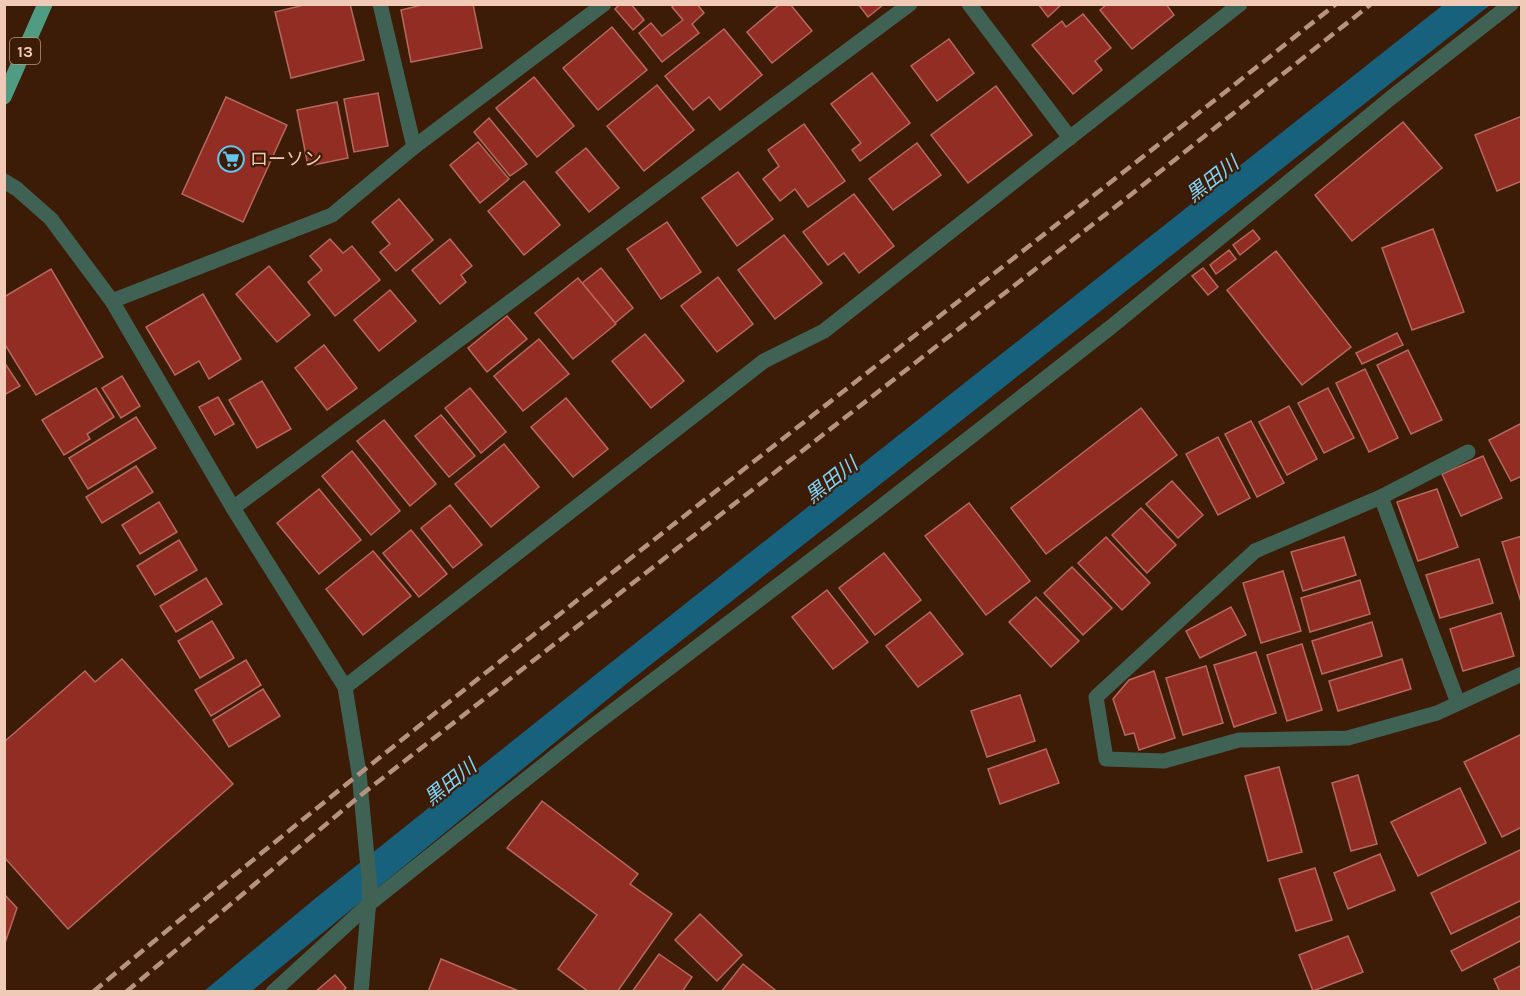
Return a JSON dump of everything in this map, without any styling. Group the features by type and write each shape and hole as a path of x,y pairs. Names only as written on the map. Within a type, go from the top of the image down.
{"main road":[{"name":"13","path":"4,97 45,4"}],"street":[{"path":"380,4 414,147"},
{"path":"112,302 332,214 414,147 604,4"},
{"path":"233,508 910,4"},
{"path":"969,4 1070,138"},
{"path":"345,687 764,361 824,331 1240,4"},
{"path":"273,992 368,905 584,733 873,513 1111,327 1392,97 1510,4"},
{"path":"4,181 17,189 51,219 112,302 233,508 345,687 359,773 370,888 361,992"},
{"path":"1468,452 1381,497 1255,551 1096,697 1107,759 1164,761 1239,740 1348,738 1437,713 1521,674"},
{"path":"1381,497 1458,703"}],"water":[{"path":"1443,5 1490,5 625,685 252,991 203,992 317,897 604,668"}],"building":[{"path":"308,4 350,4 364,60 291,78 275,12"},
{"path":"426,4 473,4 482,48 411,62 401,10"},
{"path":"620,4 631,4 644,20 633,30 615,9"},
{"path":"675,4 697,4 704,13 692,24 699,33 662,62 639,33 651,23 662,36 683,20 672,7"},
{"path":"780,4 790,4 812,31 772,63 747,32"},
{"path":"858,4 884,4 868,17"},
{"path":"1038,4 1062,4 1048,17"},
{"path":"1107,4 1166,4 1174,15 1132,49 1100,10"},
{"path":"1083,14 1111,48 1095,61 1102,70 1073,94 1032,45 1062,21 1066,27"},
{"path":"612,27 647,70 598,110 563,68"},
{"path":"724,29 762,75 720,110 709,97 693,110 665,76"},
{"path":"949,39 974,73 937,101 911,66"},
{"path":"872,73 910,123 860,161 852,150 861,143 831,104"},
{"path":"534,77 574,126 537,157 496,108"},
{"path":"657,85 694,130 644,171 607,126"},
{"path":"996,86 1032,135 968,183 931,135"},
{"path":"378,93 388,146 354,152 344,99"},
{"path":"226,97 287,125 243,222 182,194"},
{"path":"337,102 348,158 308,166 297,110"},
{"path":"1522,116 1522,181 1497,191 1475,135"},
{"path":"489,118 527,164 510,176 474,132"},
{"path":"1403,122 1442,168 1352,241 1315,195"},
{"path":"804,124 845,181 808,207 795,189 780,201 763,179 779,166 768,150"},
{"path":"478,142 509,179 480,203 450,165"},
{"path":"917,143 941,175 893,210 869,179"},
{"path":"586,148 619,188 589,212 556,172"},
{"path":"738,172 773,219 737,246 702,198"},
{"path":"524,181 560,225 524,255 488,211"},
{"path":"854,194 894,246 859,273 844,253 828,265 803,232"},
{"path":"399,199 433,240 396,271 380,252 390,244 372,222"},
{"path":"667,222 701,272 661,299 627,249"},
{"path":"1433,229 1464,312 1412,330 1382,248"},
{"path":"1253,230 1260,239 1240,255 1233,245"},
{"path":"784,235 822,283 775,319 738,270"},
{"path":"330,239 343,253 352,246 380,280 335,316 308,282 322,270 310,256"},
{"path":"450,239 472,266 461,275 466,282 440,304 412,270"},
{"path":"1229,250 1236,259 1216,274 1210,265"},
{"path":"1276,251 1351,347 1302,385 1227,290"},
{"path":"269,266 310,315 277,342 236,294"},
{"path":"601,268 633,308 615,323 582,283"},
{"path":"1203,268 1218,287 1208,295 1192,276"},
{"path":"51,269 103,357 36,395 4,343 4,297"},
{"path":"718,277 753,324 717,352 681,306"},
{"path":"578,278 616,324 573,359 535,313"},
{"path":"390,290 416,321 379,351 354,320"},
{"path":"203,294 241,359 209,379 199,361 175,375 146,327"},
{"path":"507,316 527,339 487,372 468,348"},
{"path":"1397,333 1403,345 1362,364 1356,353"},
{"path":"645,334 684,381 651,408 612,361"},
{"path":"539,339 569,374 523,411 494,376"},
{"path":"324,345 357,388 327,410 295,368"},
{"path":"1408,350 1442,420 1411,434 1377,365"},
{"path":"4,362 20,386 4,395"},
{"path":"1365,369 1398,438 1369,452 1336,383"},
{"path":"122,376 140,406 121,418 102,388"},
{"path":"262,381 291,429 257,448 229,400"},
{"path":"96,388 114,417 87,434 90,439 64,455 42,420"},
{"path":"470,388 506,432 481,453 445,408"},
{"path":"1328,388 1354,438 1324,453 1298,403"},
{"path":"218,397 234,424 215,435 199,407"},
{"path":"566,398 608,449 573,477 531,427"},
{"path":"1289,406 1317,459 1287,475 1259,422"},
{"path":"1141,408 1177,455 1046,554 1011,508"},
{"path":"441,415 475,456 449,477 415,436"},
{"path":"136,417 156,448 88,489 69,458"},
{"path":"384,420 436,484 410,506 357,441"},
{"path":"1251,421 1284,483 1257,497 1225,434"},
{"path":"1522,423 1522,476 1511,481 1489,440"},
{"path":"1218,437 1250,498 1218,515 1186,454"},
{"path":"504,444 539,487 491,527 455,484"},
{"path":"352,451 400,511 371,535 322,476"},
{"path":"1483,456 1502,498 1461,516 1442,474"},
{"path":"136,466 153,492 102,523 86,497"},
{"path":"1172,481 1203,515 1178,538 1146,504"},
{"path":"319,489 361,540 319,574 277,523"},
{"path":"1437,489 1458,547 1418,561 1397,502"},
{"path":"159,502 177,532 140,554 122,525"},
{"path":"969,503 1030,581 986,615 925,536"},
{"path":"450,505 482,545 453,568 421,528"},
{"path":"1141,508 1176,545 1147,573 1112,535"},
{"path":"411,530 447,574 419,597 383,553"},
{"path":"1522,536 1522,605 1502,542"},
{"path":"1106,537 1150,583 1122,610 1078,563"},
{"path":"1344,537 1356,575 1303,591 1291,552"},
{"path":"179,540 197,570 155,595 137,566"},
{"path":"373,551 411,596 363,635 326,589"},
{"path":"884,553 921,600 875,635 839,588"},
{"path":"1479,559 1493,603 1440,618 1426,575"},
{"path":"1072,567 1112,608 1083,635 1044,593"},
{"path":"1283,571 1301,631 1261,643 1243,583"},
{"path":"206,578 222,604 176,632 160,606"},
{"path":"1360,580 1370,614 1310,632 1301,598"},
{"path":"827,590 868,642 833,669 792,617"},
{"path":"1036,597 1079,641 1051,667 1009,622"},
{"path":"1231,607 1246,635 1200,658 1186,631"},
{"path":"930,612 963,654 918,687 886,646"},
{"path":"1501,613 1514,656 1463,671 1450,629"},
{"path":"212,621 234,658 200,678 178,641"},
{"path":"1372,622 1382,656 1322,674 1312,641"},
{"path":"1302,644 1322,710 1287,721 1267,655"},
{"path":"1256,652 1276,713 1234,727 1214,665"},
{"path":"122,659 233,784 68,929 4,857 4,742 85,671 95,682"},
{"path":"1402,659 1411,689 1338,711 1329,681"},
{"path":"246,660 261,685 211,716 195,690"},
{"path":"1206,666 1223,723 1183,735 1166,678"},
{"path":"1154,671 1175,738 1139,750 1134,733 1125,735 1113,699 1129,680"},
{"path":"263,689 280,716 229,747 213,720"},
{"path":"1020,695 1035,741 987,757 971,711"},
{"path":"1522,734 1522,827 1502,837 1464,762"},
{"path":"1046,749 1059,783 1000,804 988,769"},
{"path":"1279,767 1302,852 1268,861 1245,776"},
{"path":"1358,775 1377,844 1351,851 1332,783"},
{"path":"1460,788 1486,843 1418,876 1391,822"},
{"path":"542,801 638,874 630,884 672,914 617,992 589,992 558,969 597,915 507,848"},
{"path":"1522,849 1522,900 1451,934 1431,893"},
{"path":"1380,854 1395,890 1348,909 1334,873"},
{"path":"1315,868 1332,920 1296,931 1279,879"},
{"path":"4,894 17,908 4,946"},
{"path":"700,914 742,955 717,981 675,940"},
{"path":"1522,915 1522,940 1462,971 1451,951"},
{"path":"1348,936 1363,972 1313,991 1299,955"},
{"path":"659,954 692,977 682,992 632,992"},
{"path":"441,959 521,992 428,992"},
{"path":"743,964 775,990 774,992 721,992"},
{"path":"1522,965 1522,992 1500,992 1494,979"},
{"path":"335,975 346,988 342,992 315,992"}],"railway":[{"path":"93,992 400,741 556,617 1336,4"},
{"path":"126,992 361,795 1133,193 1371,4"}],"place":[{"name":"ローソン","path":"231,159"}],"water label":[{"name":"黒田川","path":"1212,179"},
{"name":"黒田川","path":"831,480"},
{"name":"黒田川","path":"450,782"}]}
